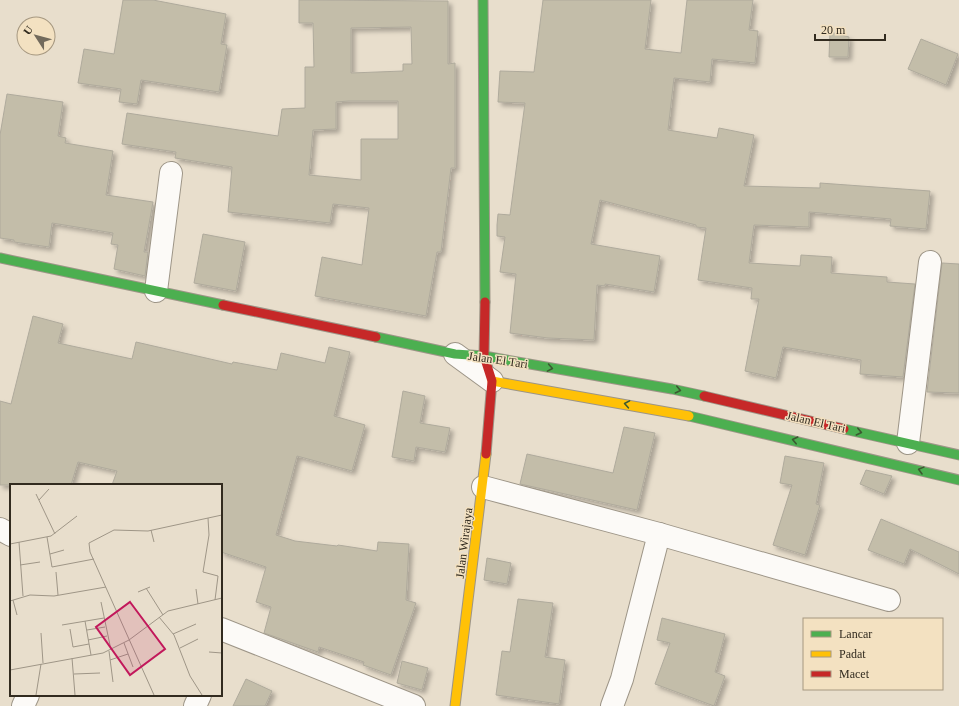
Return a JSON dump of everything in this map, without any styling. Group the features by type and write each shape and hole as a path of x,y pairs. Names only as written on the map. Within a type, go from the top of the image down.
{"street":[{"path":"483,0 484,356 492,381"},
{"path":"156,291 171,173"},
{"path":"0,258 455,354"},
{"path":"908,443 930,262"},
{"name":"Jalan El Tari","path":"455,354 484,356 672,389 959,455"},
{"name":"Jalan El Tari","path":"455,354 492,381 667,411 905,466 959,480"},
{"name":"Jalan Wirajaya","path":"455,706 483,487 492,381"},
{"path":"483,487 659,534 889,600"},
{"path":"0,530 10,535"},
{"path":"612,706 622,678 659,534"},
{"path":"223,637 414,706"},
{"path":"23,706 28,696"},
{"path":"195,706 200,696"}],"building":[{"path":"123,0 153,0 226,14 221,44 227,45 219,92 141,80 137,104 119,102 121,89 78,83 84,49 114,54"},
{"path":"299,0 448,1 448,64 455,63 455,168 451,168 441,252 437,252 426,316 315,296 322,257 362,265 369,208 333,204 330,223 228,212 232,167 175,158 176,152 122,144 127,113 278,136 282,109 305,108 305,67 314,67 313,23 299,23","holes":["411,27 412,64 403,64 403,71 351,73 351,28","398,101 398,139 361,139 361,180 309,175 313,130 336,129 336,102"]},
{"path":"543,0 651,0 645,49 681,53 687,0 753,0 749,30 758,31 755,63 712,59 710,82 674,78 668,130 717,138 719,128 754,135 744,186 820,188 820,183 930,191 926,229 890,226 891,219 809,212 809,227 754,225 749,263 800,266 801,255 832,257 831,273 887,277 887,282 915,284 903,377 860,374 861,360 783,347 776,378 745,371 759,299 751,299 752,288 698,280 706,228 696,227 696,225 600,200 591,244 660,256 654,292 605,284 605,286 597,285 594,340 548,338 510,333 516,274 500,272 505,237 497,236 497,225 498,214 510,215 525,103 498,102 500,71 534,72"},
{"path":"830,32 849,37 848,57 829,57"},
{"path":"921,39 958,54 946,85 908,69"},
{"path":"7,94 63,102 58,136 66,138 65,143 113,151 106,195 153,202 144,252 148,252 145,276 114,269 118,245 111,244 113,233 52,223 49,247 14,242 14,240 0,238 0,135"},
{"path":"203,234 245,242 236,291 194,283"},
{"path":"942,263 959,264 959,393 927,392"},
{"path":"33,316 63,324 58,343 132,359 136,342 232,364 233,362 277,370 281,353 325,363 329,347 350,352 334,416 365,425 352,471 297,456 276,535 295,541 338,545 377,551 378,542 409,544 406,600 416,603 391,675 363,665 364,662 319,647 318,652 264,633 271,607 256,602 266,567 222,552 222,484 112,484 117,471 78,462 71,484 0,485 0,401 11,404"},
{"path":"403,391 425,396 420,423 450,428 445,452 416,447 414,461 392,457"},
{"path":"624,427 655,433 637,510 520,484 527,454 613,473"},
{"path":"785,456 824,463 816,504 820,505 805,555 773,545 792,485 780,483"},
{"path":"866,470 892,476 884,494 860,484"},
{"path":"881,519 959,552 959,574 910,549 904,564 868,550"},
{"path":"487,558 511,563 507,584 484,580"},
{"path":"518,599 553,603 545,657 565,660 559,704 496,695 502,651 510,652"},
{"path":"662,618 725,634 715,672 725,676 714,706 655,684 670,643 657,640"},
{"path":"402,661 428,668 422,690 397,683"},
{"path":"246,679 272,691 265,706 233,706"}],"traffic: fast":[{"path":"483,0 485,302"},
{"path":"0,258 223,305"},
{"path":"376,337 455,354 484,356 704,396"},
{"path":"689,416 959,480"},
{"path":"844,429 959,455"}],"traffic: slow":[{"path":"492,381 689,416"},
{"path":"455,706 486,454"}],"traffic: jam":[{"path":"485,302 484,356 492,381 486,454"},
{"path":"223,305 376,337"},
{"path":"704,396 844,429"}]}
